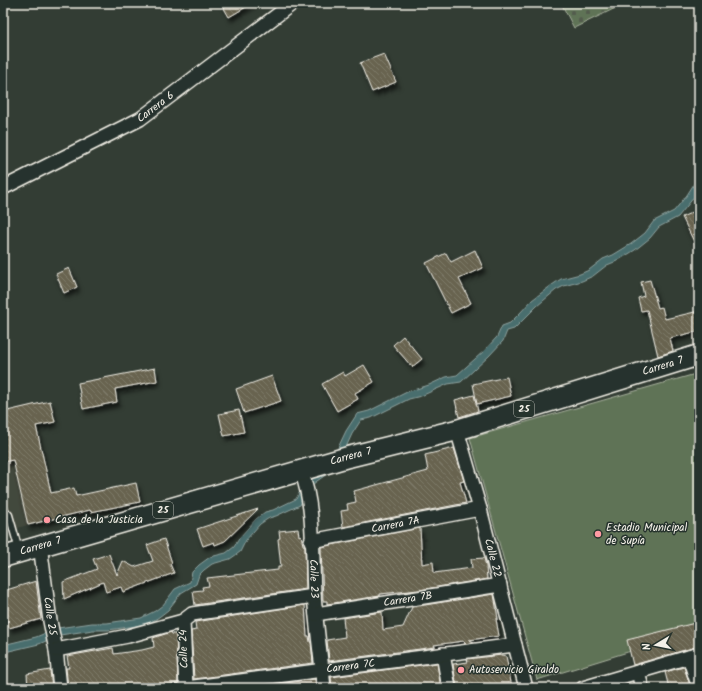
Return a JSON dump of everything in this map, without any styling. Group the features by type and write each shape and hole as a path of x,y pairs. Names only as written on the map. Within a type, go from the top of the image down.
{"main road":[{"name":"Carrera 7","path":"11,554 303,475 322,464 457,430 699,355"}],"street":[{"name":"Carrera 6","path":"3,188 140,119 293,3"},
{"name":"Calle 22","path":"457,430 480,509 526,688"},
{"name":"Calle 23","path":"303,475 310,505 314,596 324,688"},
{"name":"Carrera 7A","path":"311,541 480,509"},
{"name":"Calle 25","path":"40,545 50,621 56,647 60,688"},
{"name":"Carrera 7B","path":"316,614 500,585"},
{"path":"56,647 128,636 188,617 314,596"},
{"name":"Calle 24","path":"186,688 188,617"},
{"name":"Carrera 7C","path":"186,688 515,645"},
{"path":"443,654 449,688"},
{"path":"589,687 694,655 699,688"},
{"path":"638,672 642,688"}],"lane":[{"path":"3,508 9,515 11,554"}],"shaded area":[{"path":"3,426 28,525 3,532"}],"green space":[{"path":"561,3 626,3 574,28"},
{"name":"Estadio Municipal de Supía","path":"699,373 699,630 537,680 470,438"}],"water":[{"path":"699,176 699,191 678,217 659,227 650,238 635,250 607,265 593,276 556,290 537,306 514,329 507,331 503,341 461,382 448,384 421,396 409,399 371,418 361,420 352,434 337,467 308,488 300,505 269,518 260,524 246,540 240,552 230,559 212,564 204,570 199,575 196,584 181,593 168,610 159,617 143,625 60,635 39,644 3,653 3,645 36,637 58,628 141,618 155,611 163,605 175,589 190,582 192,572 199,565 210,557 226,553 234,547 240,537 256,519 265,512 273,510 296,499 305,482 336,452 346,431 357,414 369,411 407,392 429,385 446,377 457,375 497,337 502,326 510,323 532,300 561,279 589,270 603,259 631,244 645,233 654,221 674,211 687,195"}],"building":[{"path":"221,3 253,3 229,17"},
{"path":"384,54 396,82 372,92 360,63"},
{"path":"693,212 699,225 699,252 682,217"},
{"path":"475,250 483,268 459,279 471,303 451,313 426,263 446,253 451,262"},
{"path":"69,268 77,287 64,293 56,274"},
{"path":"650,280 658,308 662,307 665,319 699,311 699,331 670,338 673,351 658,356 647,310 641,311 638,298 644,296 641,282"},
{"path":"403,336 422,359 412,367 393,345"},
{"path":"364,365 374,382 355,393 358,399 337,411 322,384 343,372 345,376"},
{"path":"155,368 157,381 115,389 117,402 83,409 78,383"},
{"path":"272,376 281,401 244,413 236,389"},
{"path":"507,377 511,396 477,404 473,384"},
{"path":"474,395 478,411 459,417 455,400"},
{"path":"50,401 55,422 36,426 51,493 74,488 76,496 136,483 140,502 91,512 90,510 28,525 13,460 3,462 3,412"},
{"path":"239,410 244,432 224,436 219,414"},
{"path":"454,448 464,481 460,482 466,503 343,527 341,511 348,510 347,504 356,502 354,491 428,471 425,455"},
{"path":"258,509 225,541 215,545 214,542 203,546 197,529"},
{"path":"420,528 422,564 433,562 434,573 472,568 471,559 484,558 487,579 419,590 380,594 380,596 327,604 327,601 323,601 321,547"},
{"path":"298,529 299,536 301,535 303,545 305,546 306,589 195,605 193,591 203,590 202,587 209,586 207,578 278,570 278,567 281,567 278,539 280,538 279,531"},
{"path":"164,539 172,563 170,564 174,573 123,592 121,587 106,592 103,582 64,599 63,582 97,569 93,559 109,554 117,575 123,561 134,567 153,561 147,545"},
{"path":"36,581 41,619 9,628 7,619 3,620 3,591"},
{"path":"494,594 499,636 469,640 474,642 465,644 464,641 434,645 435,647 329,661 327,640 345,637 343,618 382,612 383,630 403,627 412,607"},
{"path":"305,605 307,636 309,636 311,642 313,663 194,679 191,631 196,630 195,622"},
{"path":"699,622 699,646 633,665 627,640"},
{"path":"171,632 172,634 176,634 178,683 149,688 68,688 66,668 69,668 67,656 113,648 114,654 142,650 154,647 153,638"},
{"path":"502,655 506,656 512,688 457,688 453,664 468,662 467,659"},
{"path":"437,663 441,688 332,688 331,677"},
{"path":"684,667 691,688 669,688 665,672"},
{"path":"50,670 52,688 28,688 27,674"},
{"path":"315,679 316,688 248,688"}],"place":[{"name":"Casa de la Justicia","path":"47,520"},
{"name":"Estadio Municipal de Supía","path":"598,534"},
{"name":"Autoservicio Giraldo","path":"461,670"}]}
